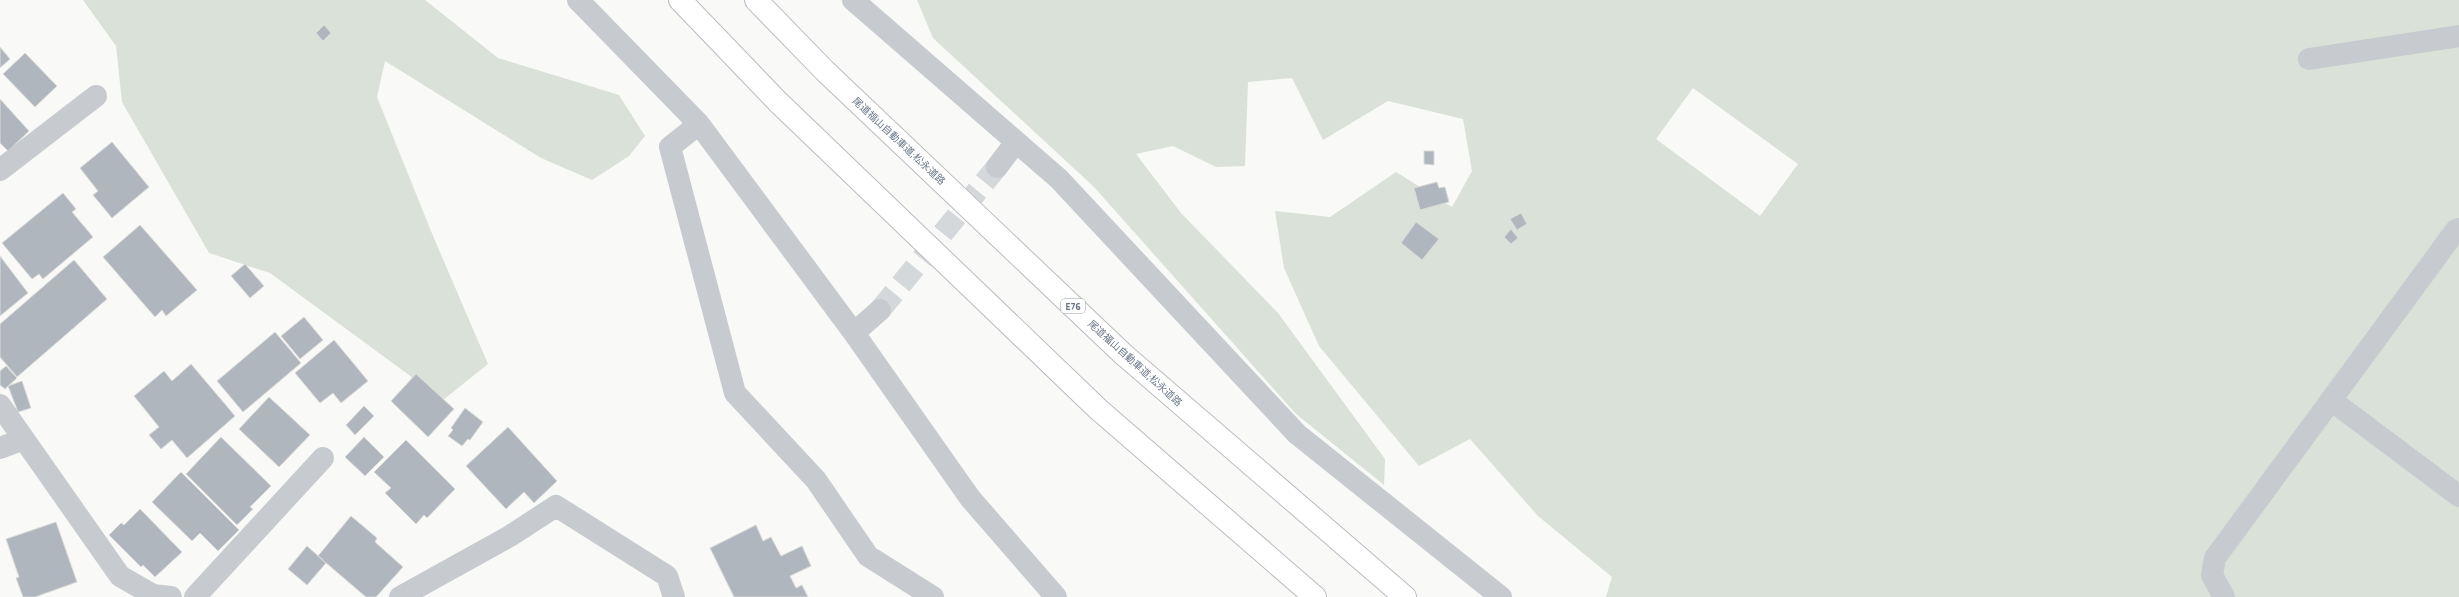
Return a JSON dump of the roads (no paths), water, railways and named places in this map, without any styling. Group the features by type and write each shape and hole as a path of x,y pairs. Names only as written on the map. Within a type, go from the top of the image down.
{"highway":[{"path":"680,0 778,102 1098,409 1315,597"},
{"name":"尾道福山自動車道;松永道路","path":"756,0 830,77 1123,354 1405,597"}],"street":[{"path":"578,0 699,124 854,333 970,498 1056,597"},
{"path":"853,0 1059,179 1297,434 1501,597"},
{"path":"2309,59 2459,36"},
{"path":"0,170 96,96"},
{"path":"699,124 670,147 735,394 816,480 868,556 914,592 932,597"},
{"path":"997,167 1016,142"},
{"path":"2224,597 2212,575 2215,558 2456,230 2459,229"},
{"path":"854,333 880,310"},
{"path":"2331,400 2459,496"},
{"path":"0,405 120,576 153,595 171,597"},
{"path":"0,448 24,439"},
{"path":"195,597 323,458"},
{"path":"400,597 510,536 556,506 667,576 674,597"}],"tunnel":[{"path":"880,310 997,167"}]}
